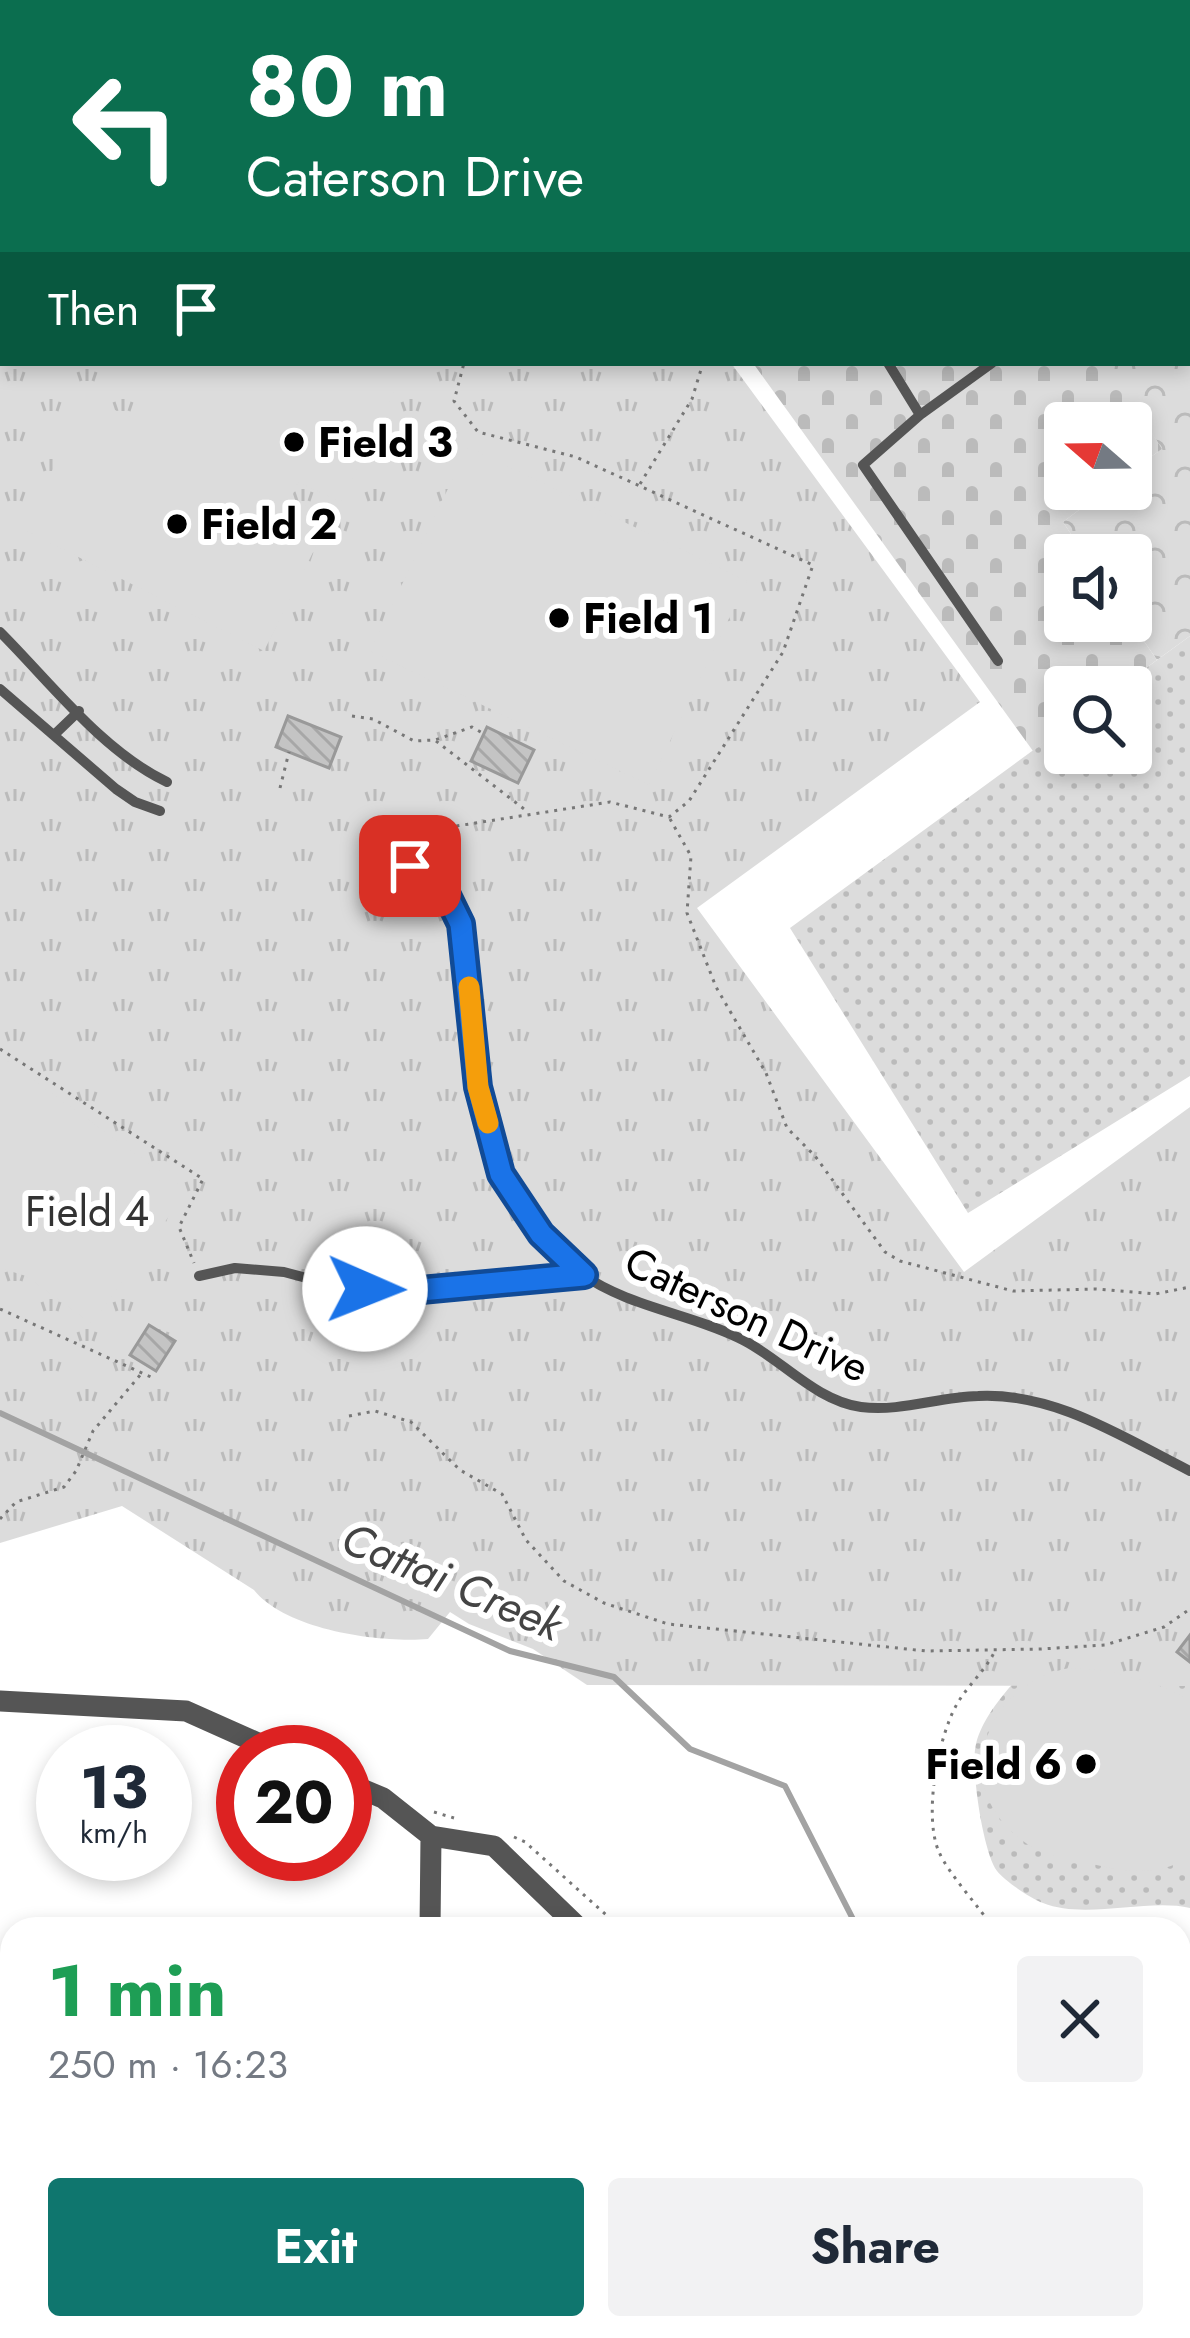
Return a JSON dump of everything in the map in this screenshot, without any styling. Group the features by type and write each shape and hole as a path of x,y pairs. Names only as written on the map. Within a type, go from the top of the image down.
{"street":[{"path":"0,1700 185,1711 217,1725"},
{"path":"372,1794 431,1836 494,1846 568,1917"},
{"path":"430,1917 431,1836"}],"lane":[{"path":"890,366 920,415"},
{"path":"988,366 920,415 863,465 998,661"},
{"path":"0,632 135,765 162,780 147,806"},
{"path":"0,688 116,789 160,811"},
{"path":"55,734 79,711"},
{"name":"Caterson Drive","path":"410,866 439,879 461,924 478,1087 501,1174 541,1234 584,1275 745,1341 809,1385 856,1407 909,1407 977,1396 1031,1399 1084,1418 1190,1472"},
{"path":"199,1276 252,1269 336,1286 394,1291 584,1275"}],"path":[{"path":"463,366 454,401 478,432 576,457 813,566 783,652 689,800 669,817"},
{"path":"639,486 692,399 702,366"},
{"path":"352,716 373,719 414,741 435,740 472,727 484,734"},
{"path":"435,740 530,813"},
{"path":"280,788 289,752"},
{"path":"410,866 431,830 610,802 669,817 691,856 687,913 716,987 766,1072 787,1128 815,1156 885,1252 900,1261 1013,1291 1096,1289 1155,1294 1190,1287"},
{"path":"0,1048 203,1179 179,1227 199,1276"},
{"path":"0,1309 151,1377"},
{"path":"0,1519 16,1502 64,1487 93,1431 141,1374"},
{"path":"349,1416 375,1411 411,1422 460,1469 502,1494 526,1540 564,1581 604,1603 668,1624 926,1651 1105,1645 1164,1627 1190,1609"},
{"path":"985,1917 938,1851 934,1813 943,1731 995,1649"}],"green space":[{"path":"0,366 733,366 980,702 697,908 964,1272 1190,1107 1190,1686 587,1685 533,1649 450,1612 428,1639 360,1636 310,1624 269,1604 122,1506 0,1543"},
{"name":"Field 2","path":"104,366 405,369 341,502 298,482 291,499 330,518 264,651 23,529 89,397 129,417 137,404 95,383"},
{"path":"755,366 1111,366 1133,402 1044,402 1044,510 1079,510 1063,522 1071,534 1044,534 1044,642 1145,642 1157,660 1149,666 1044,666 1044,743 1033,751"},
{"path":"1108,366 1190,366 1190,636 1157,660 1145,642 1152,642 1152,534 1071,534 1063,522 1079,510 1152,510 1152,456 1162,449 1152,434 1152,402 1131,402"},
{"path":"1152,433 1162,449 1152,456"},
{"name":"Field 1","path":"468,447 747,581 649,785 370,651"},
{"path":"1190,636 1190,1076 968,1213 790,928 1044,742 1044,774 1152,774 1149,666"},
{"name":"Field 4","path":"0,1056 187,1191 92,1324 26,1276 0,1268"},
{"name":"Field 6","path":"1034,1660 1190,1667 1190,1908 1060,1908 1031,1897 997,1871 979,1809 976,1744 992,1710"},
{"name":"Field 6","path":"1069,1668 1131,1677 1190,1700 1190,1857 1154,1870 1105,1867 1039,1850 1000,1819 986,1793 982,1767 986,1740 997,1716 1016,1694 1040,1678"}],"building":[{"path":"288,716 341,737 329,768 276,747"},
{"path":"487,727 534,750 518,783 471,761"},
{"path":"149,1325 175,1341 156,1371 130,1355"},
{"path":"1190,1635 1190,1662 1177,1652"}],"waterway":[{"name":"Cattai Creek","path":"0,1413 510,1651 614,1677 690,1749 785,1786 852,1917"}],"slow traffic":[{"path":"469,987 478,1087 488,1123"}],"place":[{"name":"Field 3","path":"294,442"},
{"name":"Field 2","path":"177,524"},
{"name":"Field 1","path":"559,618"},
{"name":"Field 6","path":"1086,1764"}],"route":[{"path":"365,1289 421,1290 584,1275 541,1234 501,1174 478,1087 461,924 439,879 410,866"}]}
